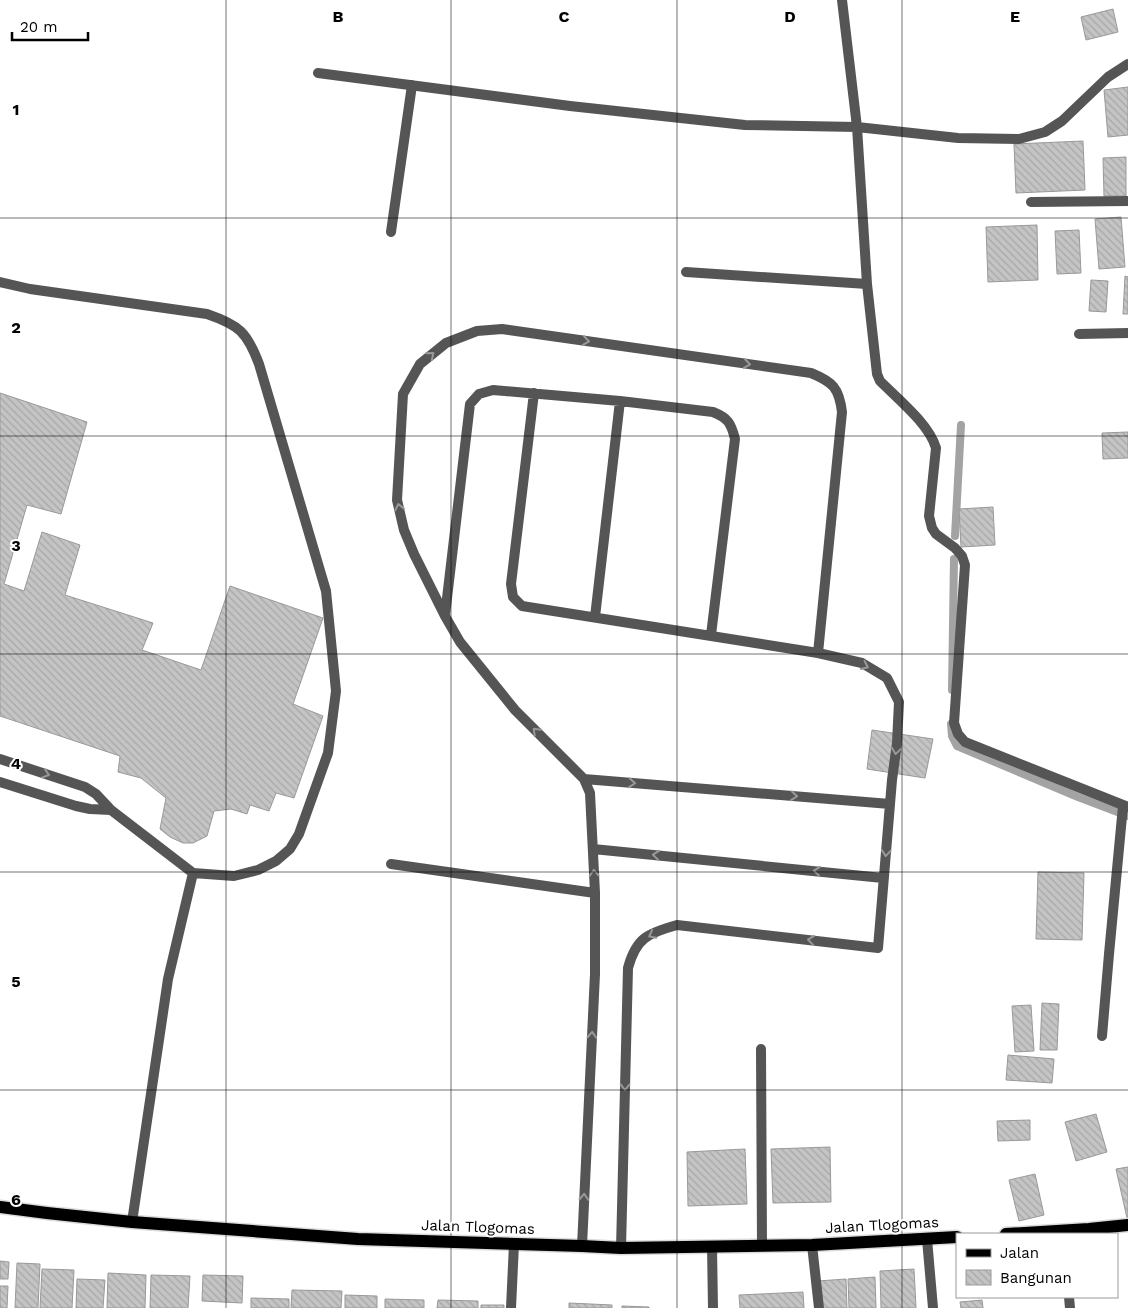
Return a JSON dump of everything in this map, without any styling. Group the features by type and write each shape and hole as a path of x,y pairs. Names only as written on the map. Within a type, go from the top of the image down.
{"main road":[{"name":"Jalan Tlogomas","path":"0,1207 132,1222 358,1239 621,1248 812,1245 956,1238"},
{"path":"1036,1233 1065,1232 1128,1225"}],"street":[{"path":"842,0 857,127 867,284 877,374 880,380 934,438 936,448 929,516 932,528 936,534 955,548 962,556 965,565 954,723 958,734 965,742 1125,808 1121,827 1102,1036"},
{"path":"318,73 570,106 745,125 857,127 958,138 1019,139 1045,132 1062,122 1108,77 1128,64"},
{"path":"391,232 412,85"},
{"path":"1031,202 1128,201"},
{"path":"686,272 867,284"},
{"path":"0,282 30,289 208,314 236,326 245,335 253,347 326,591 336,691 328,753 299,834 290,849 276,862 258,870 234,876 193,873 111,810 96,794 85,787 0,759"},
{"path":"582,1246 595,974 595,893 590,793 584,779 515,710 460,642 414,554 404,530 397,500 403,394 420,364 446,343 477,331 502,329 811,373 832,383 841,403 842,412 818,653"},
{"path":"1079,334 1128,333"},
{"path":"445,616 470,404 479,394 493,390 620,401 712,412 723,416 729,422 735,439 711,635"},
{"path":"534,393 511,584 514,597 522,606 711,635 818,653 862,663 887,678 899,702 878,948 677,924 648,935 638,944 631,955 628,968 621,1248"},
{"path":"595,617 620,401"},
{"path":"584,779 890,804"},
{"path":"0,782 76,806 111,810"},
{"path":"592,849 883,878"},
{"path":"391,864 595,893"},
{"path":"132,1222 168,979 193,873"},
{"path":"760,1049 762,1246"},
{"path":"927,1239 933,1308"},
{"path":"511,1308 514,1244"},
{"path":"812,1245 819,1308"},
{"path":"712,1247 713,1308"}],"building":[{"path":"1113,9 1118,32 1086,40 1081,17"},
{"path":"1128,87 1128,135 1108,137 1104,90"},
{"path":"1083,141 1085,190 1016,193 1014,144"},
{"path":"1126,157 1126,196 1104,196 1103,158"},
{"path":"1121,217 1125,267 1099,269 1095,219"},
{"path":"1037,225 1038,280 988,282 986,227"},
{"path":"1079,230 1081,273 1057,274 1055,231"},
{"path":"1125,276 1128,277 1128,314 1123,314"},
{"path":"1091,280 1108,281 1106,312 1089,311"},
{"path":"0,393 87,422 61,514 27,505 4,584 24,591 42,532 80,545 65,595 153,623 142,650 201,670 230,586 323,618 293,704 323,716 294,798 276,793 269,811 250,805 247,814 231,809 214,811 207,836 193,843 183,843 170,837 160,829 166,798 141,778 118,772 120,756 0,716"},
{"path":"1128,432 1128,458 1103,459 1102,433"},
{"path":"993,507 995,545 961,547 959,509"},
{"path":"872,730 933,739 925,778 867,769"},
{"path":"1038,872 1084,873 1082,940 1036,939"},
{"path":"1042,1003 1059,1004 1057,1050 1040,1050"},
{"path":"1031,1005 1034,1051 1015,1052 1012,1006"},
{"path":"1008,1055 1054,1059 1052,1083 1006,1080"},
{"path":"1096,1114 1107,1152 1076,1161 1065,1122"},
{"path":"1030,1120 1030,1140 998,1141 997,1121"},
{"path":"830,1147 831,1202 773,1203 771,1149"},
{"path":"745,1149 747,1204 688,1206 687,1152"},
{"path":"1128,1167 1128,1217 1127,1218 1116,1169"},
{"path":"1035,1174 1044,1215 1019,1221 1009,1180"},
{"path":"0,1261 9,1262 8,1279 0,1279"},
{"path":"17,1263 40,1264 38,1308 15,1308"},
{"path":"42,1269 74,1270 72,1308 40,1308"},
{"path":"914,1269 916,1308 881,1308 880,1271"},
{"path":"108,1273 146,1275 145,1308 107,1308"},
{"path":"151,1275 190,1276 188,1308 150,1308"},
{"path":"203,1275 243,1276 242,1303 202,1301"},
{"path":"875,1277 876,1308 849,1308 848,1279"},
{"path":"77,1279 105,1280 103,1308 76,1308"},
{"path":"846,1279 847,1308 822,1308 818,1281"},
{"path":"0,1286 8,1286 7,1308 0,1308"},
{"path":"292,1290 342,1291 341,1308 291,1308"},
{"path":"803,1292 804,1308 740,1308 739,1295"},
{"path":"345,1295 377,1296 377,1308 345,1308"},
{"path":"251,1298 289,1299 289,1308 251,1308"},
{"path":"385,1299 424,1300 424,1308 385,1308"},
{"path":"438,1300 478,1301 478,1308 437,1308"},
{"path":"982,1300 983,1308 961,1308 960,1302"},
{"path":"569,1303 612,1305 612,1308 569,1308"},
{"path":"481,1305 504,1305 504,1308 481,1308"},
{"path":"622,1306 649,1307 649,1308 622,1308"}],"waterway":[{"path":"955,536 961,425"},
{"path":"952,690 954,559"},
{"path":"951,724 952,736 957,746 1128,816"}]}
